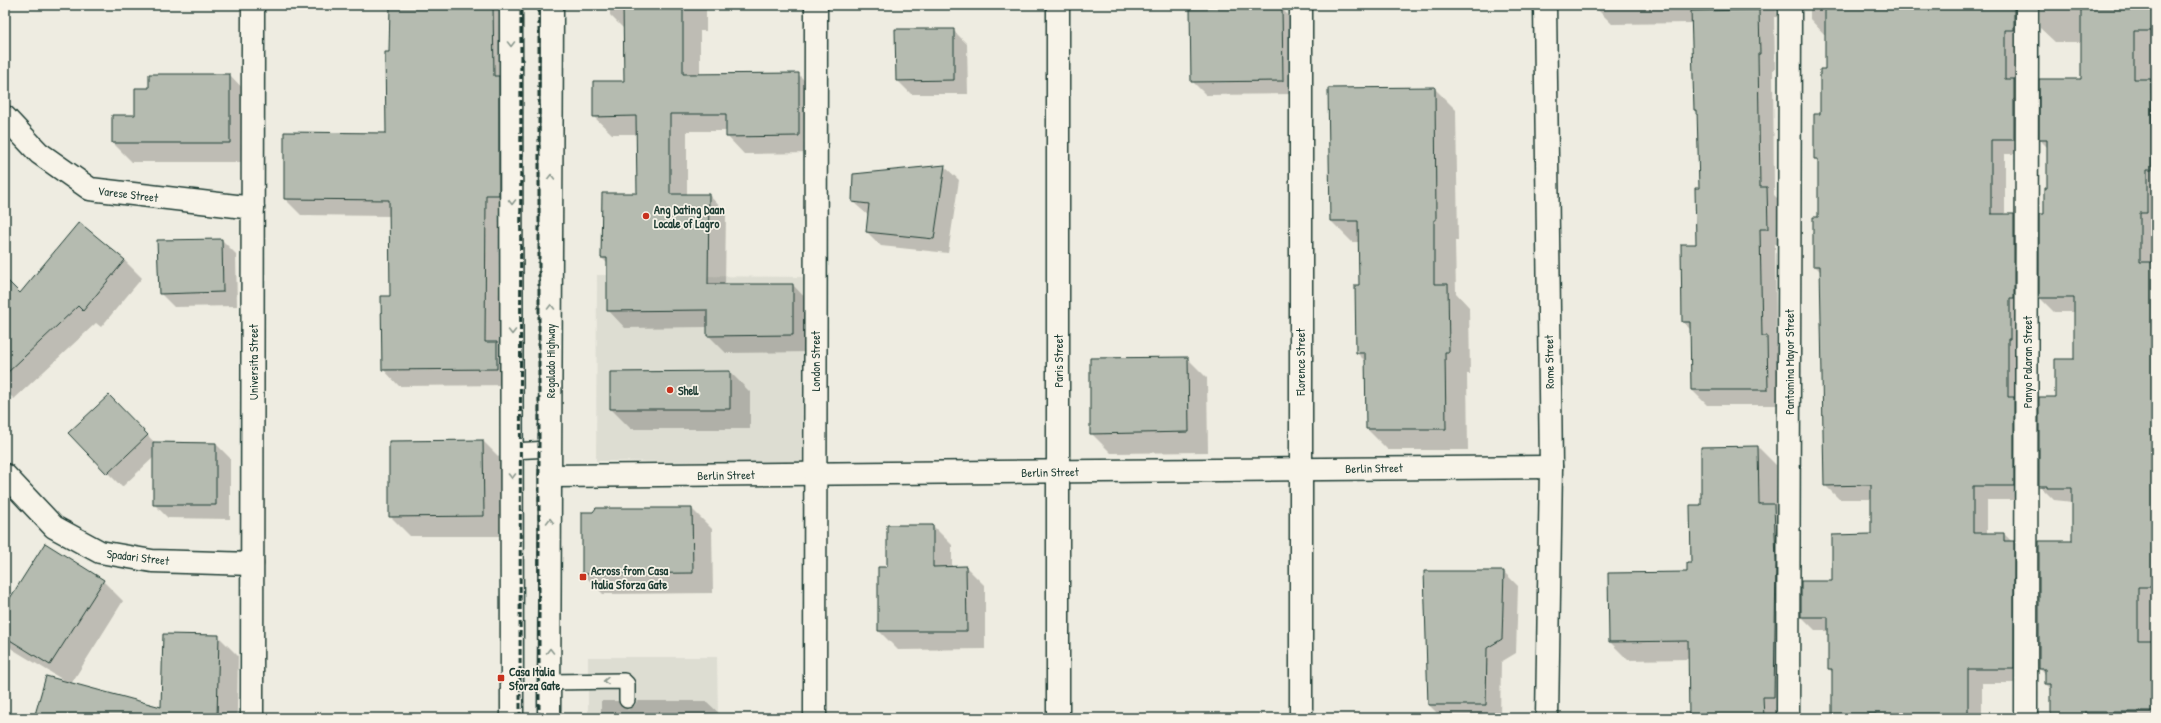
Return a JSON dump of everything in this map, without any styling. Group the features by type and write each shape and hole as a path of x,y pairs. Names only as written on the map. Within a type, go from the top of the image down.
{"street":[{"name":"Universita Street","path":"252,718 253,5"},
{"path":"511,5 512,718"},
{"name":"Regalado Highway","path":"549,718 552,5"},
{"name":"London Street","path":"815,718 814,474 816,5"},
{"name":"Paris Street","path":"1058,5 1058,718"},
{"name":"Florence Street","path":"1301,5 1301,718"},
{"name":"Rome Street","path":"1545,5 1550,467 1547,718"},
{"name":"Pantomina Mayor Street","path":"1788,718 1790,5"},
{"name":"Panyo Palaran Street","path":"2026,718 2027,5"},
{"name":"Varese Street","path":"5,117 39,153 90,189 253,208"},
{"name":"Berlin Street","path":"550,476 1550,467"},
{"name":"Spadari Street","path":"5,475 54,527 100,552 152,561 252,564"}],"lane":[{"path":"512,451 550,449"},
{"path":"550,682 624,681 627,684 627,700"}],"shaded area":[{"path":"597,275 804,277 802,463 596,461"},
{"path":"588,657 717,657 718,718 588,718"}],"building":[{"path":"390,5 493,5 494,76 499,76 499,195 486,195 485,342 497,342 497,369 382,370 381,296 390,296 389,200 284,199 284,132 386,133 385,52 389,52"},
{"path":"623,5 683,5 683,74 799,73 799,136 726,137 726,114 670,114 670,194 709,194 708,284 793,284 793,335 707,336 707,310 607,311 607,258 601,258 602,193 637,193 636,116 593,117 593,81 624,81"},
{"path":"1825,5 2014,5 2014,30 2005,30 2005,79 2014,79 2014,140 1991,140 1991,214 2014,214 2014,298 2010,298 2008,397 2014,397 2014,486 1973,486 1973,533 2004,533 2004,541 2014,541 2014,669 1968,669 1968,718 1876,717 1876,714 1832,714 1832,669 1828,669 1828,617 1801,617 1801,581 1832,581 1832,535 1871,534 1871,485 1824,486 1820,266 1813,266 1813,217 1818,217 1818,159 1814,159 1814,114 1820,114 1820,69 1825,69"},
{"path":"2081,5 2156,5 2156,31 2134,31 2134,79 2151,79 2152,170 2147,170 2147,213 2140,213 2140,262 2156,262 2156,587 2138,587 2138,640 2156,640 2156,712 2086,712 2086,718 2051,718 2051,684 2045,684 2045,669 2039,669 2039,541 2072,541 2072,488 2047,488 2047,486 2039,486 2039,397 2055,397 2055,359 2074,359 2074,298 2039,298 2039,214 2044,214 2044,188 2047,188 2047,140 2039,140 2039,79 2081,79"},
{"path":"1282,7 1283,81 1191,82 1190,8"},
{"path":"1759,10 1760,54 1758,54 1760,187 1767,187 1768,229 1760,229 1762,336 1767,336 1768,390 1691,390 1690,322 1682,322 1681,244 1696,244 1695,188 1699,188 1697,110 1694,110 1691,11"},
{"path":"895,29 954,29 954,80 896,81"},
{"path":"149,74 230,74 230,143 112,143 112,115 135,115 135,88 149,88"},
{"path":"1435,87 1436,220 1434,220 1434,284 1448,284 1449,352 1445,352 1446,429 1366,429 1365,353 1356,353 1355,285 1359,285 1358,221 1330,221 1328,88"},
{"path":"945,165 934,239 866,232 869,204 852,202 853,174"},
{"path":"79,222 125,260 83,311 78,306 5,375 5,278 20,293"},
{"path":"222,239 223,292 159,294 157,240"},
{"path":"1188,357 1189,432 1090,434 1090,358"},
{"name":"Shell","path":"730,371 730,409 610,409 610,372"},
{"path":"109,395 148,435 107,474 68,433"},
{"path":"483,440 484,516 389,517 389,441"},
{"path":"153,442 216,443 216,505 153,505"},
{"path":"1758,446 1759,504 1774,504 1776,562 1774,697 1763,697 1764,718 1689,718 1688,641 1609,642 1608,573 1687,572 1687,563 1691,563 1690,505 1701,505 1701,447"},
{"path":"596,508 692,508 693,573 582,574 582,512 593,512"},
{"path":"887,525 933,525 933,567 966,566 967,631 878,631 878,567 887,567"},
{"path":"45,543 104,580 50,665 5,637 5,606"},
{"path":"1424,571 1504,571 1502,639 1487,648 1486,705 1428,705"},
{"path":"163,634 219,635 217,718 34,718 46,676 161,707"}],"railway":[{"path":"520,718 521,5"},
{"path":"539,5 539,718"}],"place":[{"name":"Ang Dating Daan Locale of Lagro","path":"646,216"},
{"name":"Shell","path":"670,390"},
{"name":"Across from Casa Italia Sforza Gate","path":"583,577"},
{"name":"Casa Italia Sforza Gate","path":"501,678"}]}
